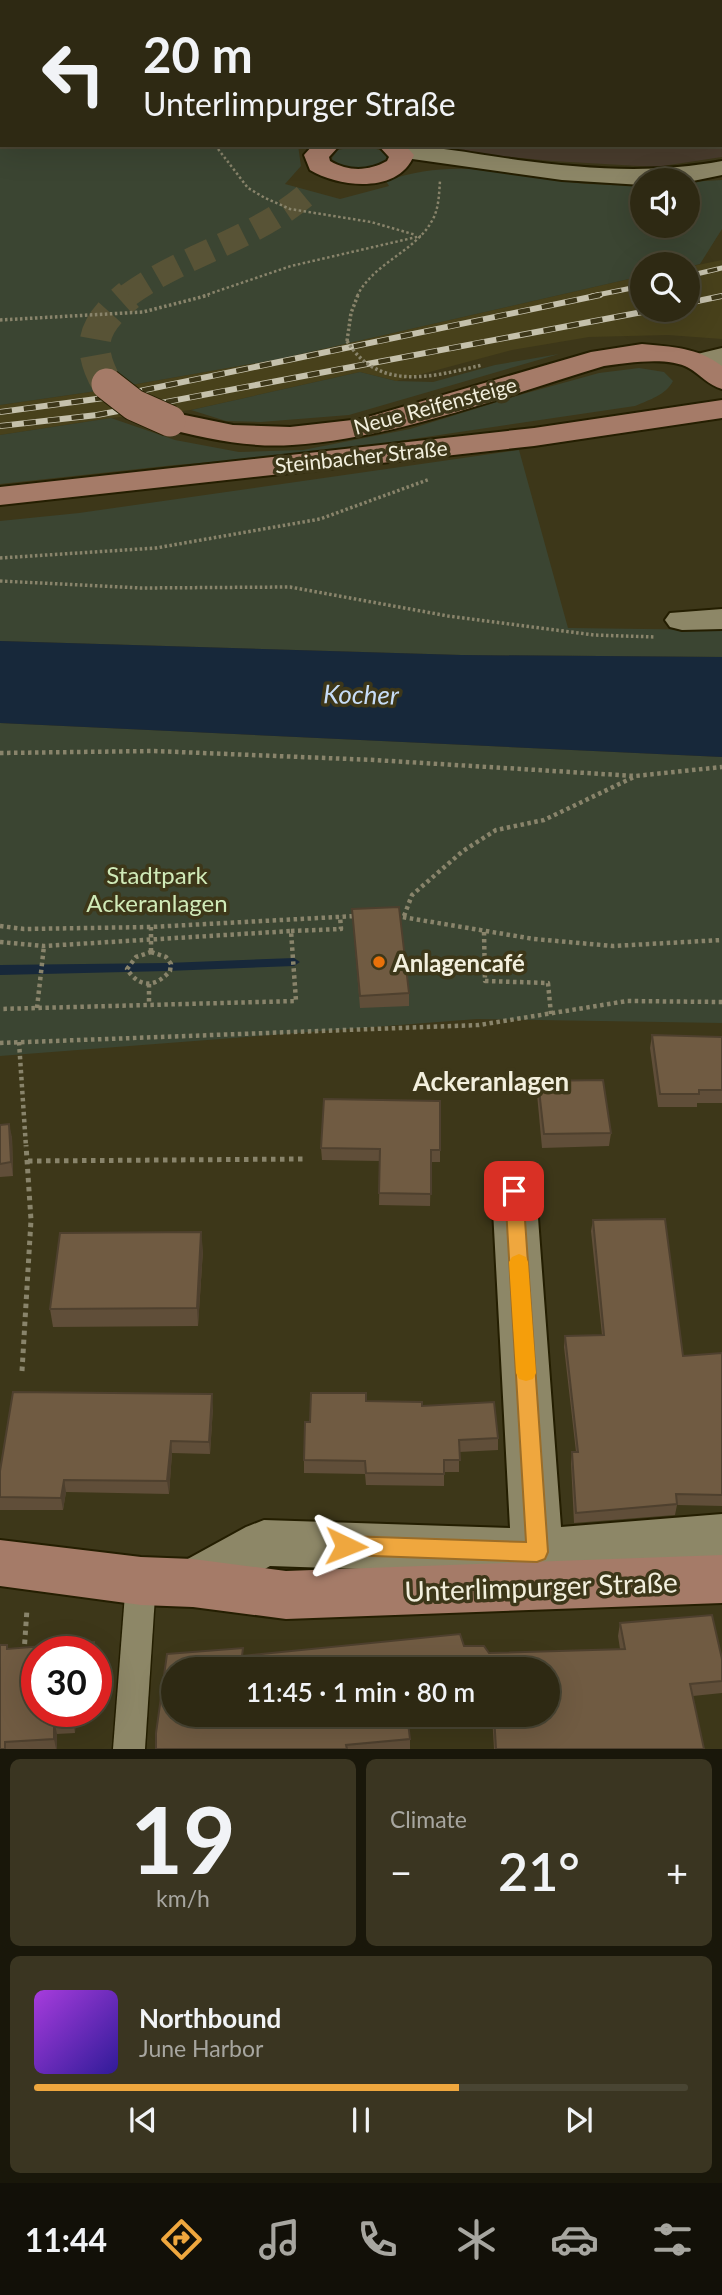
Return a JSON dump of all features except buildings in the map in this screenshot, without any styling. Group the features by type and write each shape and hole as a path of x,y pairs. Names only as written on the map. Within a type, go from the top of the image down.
{"main road":[{"path":"330,156 370,176 396,154"},
{"name":"Neue Reifensteige","path":"107,384 134,405 170,421 233,434 290,436 364,428 601,358 642,353 685,356 715,367"},
{"name":"Steinbacher Straße","path":"0,496 534,437 722,409"},
{"name":"Unterlimpurger Straße","path":"15,1565 286,1595 722,1578"}],"street":[{"path":"396,154 638,177 704,173 722,168"},
{"path":"672,629 722,619"},
{"name":"Unterlimpurger Straße","path":"514,1191 537,1552"},
{"name":"Unterlimpurger Straße","path":"193,1583 264,1543 537,1552 722,1537"}],"lane":[{"path":"129,1749 141,1581"}],"path":[{"path":"217,147 248,187 290,209 371,222 421,236"},
{"path":"441,169 437,209 421,236 373,273 349,312 347,341 353,356 363,364 396,376 426,378 482,365"},
{"path":"0,320 143,312 205,296 291,266 421,236"},
{"path":"0,558 156,548 320,519 435,478"},
{"path":"0,581 140,588 290,587 447,616 594,635 672,629"},
{"path":"0,753 154,751 374,760 635,776 722,767"},
{"path":"404,916 412,895 463,851 495,830 544,820 635,776"},
{"path":"0,943 44,946 341,929 340,916"},
{"path":"0,926 24,929 151,927 366,916"},
{"path":"391,916 404,916 484,932 612,946 722,940"},
{"path":"151,927 151,952"},
{"path":"0,1009 296,1001 291,931"},
{"path":"484,932 485,981 548,983 551,1014"},
{"path":"37,1008 44,946"},
{"path":"151,952 170,959 172,967 169,975 161,981 149,984 138,982 129,976 127,969 130,961 139,954 151,952"},
{"path":"149,984 149,1005"},
{"path":"0,1042 479,1025 627,1002 722,1002"},
{"path":"19,1042 31,1220 22,1371"},
{"path":"28,1161 303,1158"},
{"path":"15,1565 22,1636"}],"shaded area":[{"path":"722,147 722,157 656,167 552,161 414,148"},
{"path":"722,260 722,339 668,335 589,337 512,350 396,381 360,372 191,410 111,418 0,435 0,405 279,359 630,279 630,322 700,322 700,265"}],"green space":[{"path":"0,147 298,147 301,166 285,184 340,199 389,186 386,181 413,173 438,170 487,170 588,184 630,184 630,238 700,238 700,181 722,180 722,229 700,264 700,252 630,252 630,279 279,359 0,405"},
{"path":"370,147 386,152 389,159 376,167 354,170 333,162 332,158 338,150"},
{"path":"559,354 349,415 261,422 226,421 191,410 360,372 396,381 433,382 495,365"},
{"path":"639,368 664,372 673,381 662,393 635,406 312,454 175,465 0,484 0,435 111,418 175,440 239,452 303,450 410,429 599,373"},
{"path":"519,450 568,628 722,630 722,657 461,655 0,641 0,521 79,513"},
{"name":"Stadtpark Ackeranlagen","path":"0,723 722,757 722,1023 477,1019 0,1056"}],"water":[{"name":"Kocher","path":"0,641 461,655 722,657 722,757 0,723"}],"waterway":[{"path":"0,970 294,962"}],"tunnel":[{"path":"127,296 171,269 264,224 306,195"},
{"path":"107,384 96,357 97,335 108,315 129,295"}],"railway":[{"path":"700,273 722,268"},
{"path":"592,296 630,288"},
{"path":"0,412 111,397 600,295"},
{"path":"700,301 722,296"},
{"path":"0,426 97,415 630,314"}],"slow traffic":[{"path":"519,1262 526,1373"}],"place":[{"name":"Anlagencafé","path":"379,962"}],"district":[{"name":"Ackeranlagen","path":"491,1081"}],"route":[{"path":"346,1546 537,1552 514,1191"}]}
